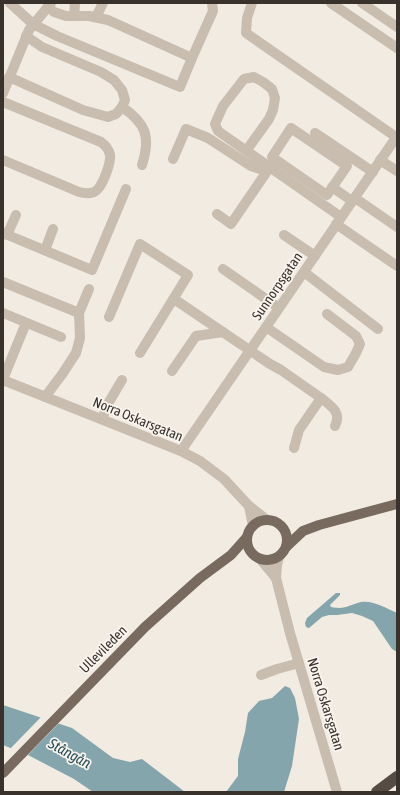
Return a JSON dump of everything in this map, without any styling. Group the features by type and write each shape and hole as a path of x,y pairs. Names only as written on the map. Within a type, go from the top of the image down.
{"highway":[{"path":"377,792 397,777"}],"main road":[{"path":"231,555 256,557 268,561 279,557 286,547 304,531 332,521 397,504"},
{"path":"256,557 248,546 247,537 253,526 260,522 267,520 276,522 283,527 304,531"},
{"path":"283,527 287,539 286,547"},
{"name":"Ullevileden","path":"3,773 122,649 164,609 200,578 231,555 247,537"}],"street":[{"path":"10,3 33,24 57,36 180,87 213,11 212,3"},
{"path":"74,16 75,3"},
{"path":"96,17 103,3"},
{"path":"252,3 247,18 246,33 396,137"},
{"path":"331,3 397,48"},
{"path":"362,3 397,27"},
{"path":"3,93 26,36 33,24 50,5 54,12 66,16 96,17 108,20 192,58"},
{"path":"9,77 83,110 108,117 116,114 122,107 125,100 122,90 114,80 101,72 42,47 26,36"},
{"path":"246,151 274,110 275,98 272,89 254,77 244,80 223,106 215,124 218,130 246,151 270,167 397,266"},
{"path":"3,102 101,142 106,146 110,154 110,164 98,189 95,192 89,193 78,192 3,160"},
{"path":"122,107 134,115 141,124 146,136 147,151 142,165"},
{"path":"291,128 347,166 332,188 327,195 272,157 291,128"},
{"path":"173,159 186,129 208,138 252,166 260,169 270,167"},
{"path":"316,133 372,172"},
{"name":"Sunnorpsgatan","path":"181,451 396,137"},
{"path":"380,160 397,172"},
{"path":"216,214 231,224 270,167"},
{"path":"332,188 354,199 397,227"},
{"path":"16,215 5,234 92,270 126,189"},
{"path":"45,250 53,229"},
{"path":"284,235 315,256"},
{"path":"109,317 140,244 188,275 140,353"},
{"path":"223,270 279,308"},
{"path":"304,272 378,329"},
{"path":"3,282 79,313"},
{"path":"45,397 76,353 80,338 79,313 89,289"},
{"path":"174,298 321,398 336,413 338,420 335,426"},
{"path":"3,313 61,337"},
{"path":"266,328 324,367 338,370 348,367 360,344 356,336 327,314"},
{"path":"3,379 26,323"},
{"path":"172,371 196,336 223,332"},
{"name":"Norra Oskarsgatan","path":"3,379 181,451 200,461 224,479 249,506 267,520"},
{"path":"102,419 109,402 122,380"},
{"path":"294,448 299,430 321,398"},
{"path":"249,506 253,526"},
{"name":"Norra Oskarsgatan","path":"256,557 276,578"},
{"name":"Norra Oskarsgatan","path":"279,557 276,578 337,792"},
{"path":"261,675 299,663"}],"water":[{"path":"336,593 340,593 340,595 330,605 331,607 344,608 361,602 370,602 397,613 397,652 392,649 373,621 352,613 322,617 309,628 306,627 305,623 307,618"},
{"path":"285,686 290,688 295,698 299,719 292,766 284,792 226,792 238,776 238,759 248,713 259,701 272,698"},
{"name":"Stångån","path":"3,705 72,728 113,758 130,762 142,759 185,792 93,792 74,779 28,755 3,745"}],"pier":[{"path":"42,716 60,722 27,756 9,750"}]}
